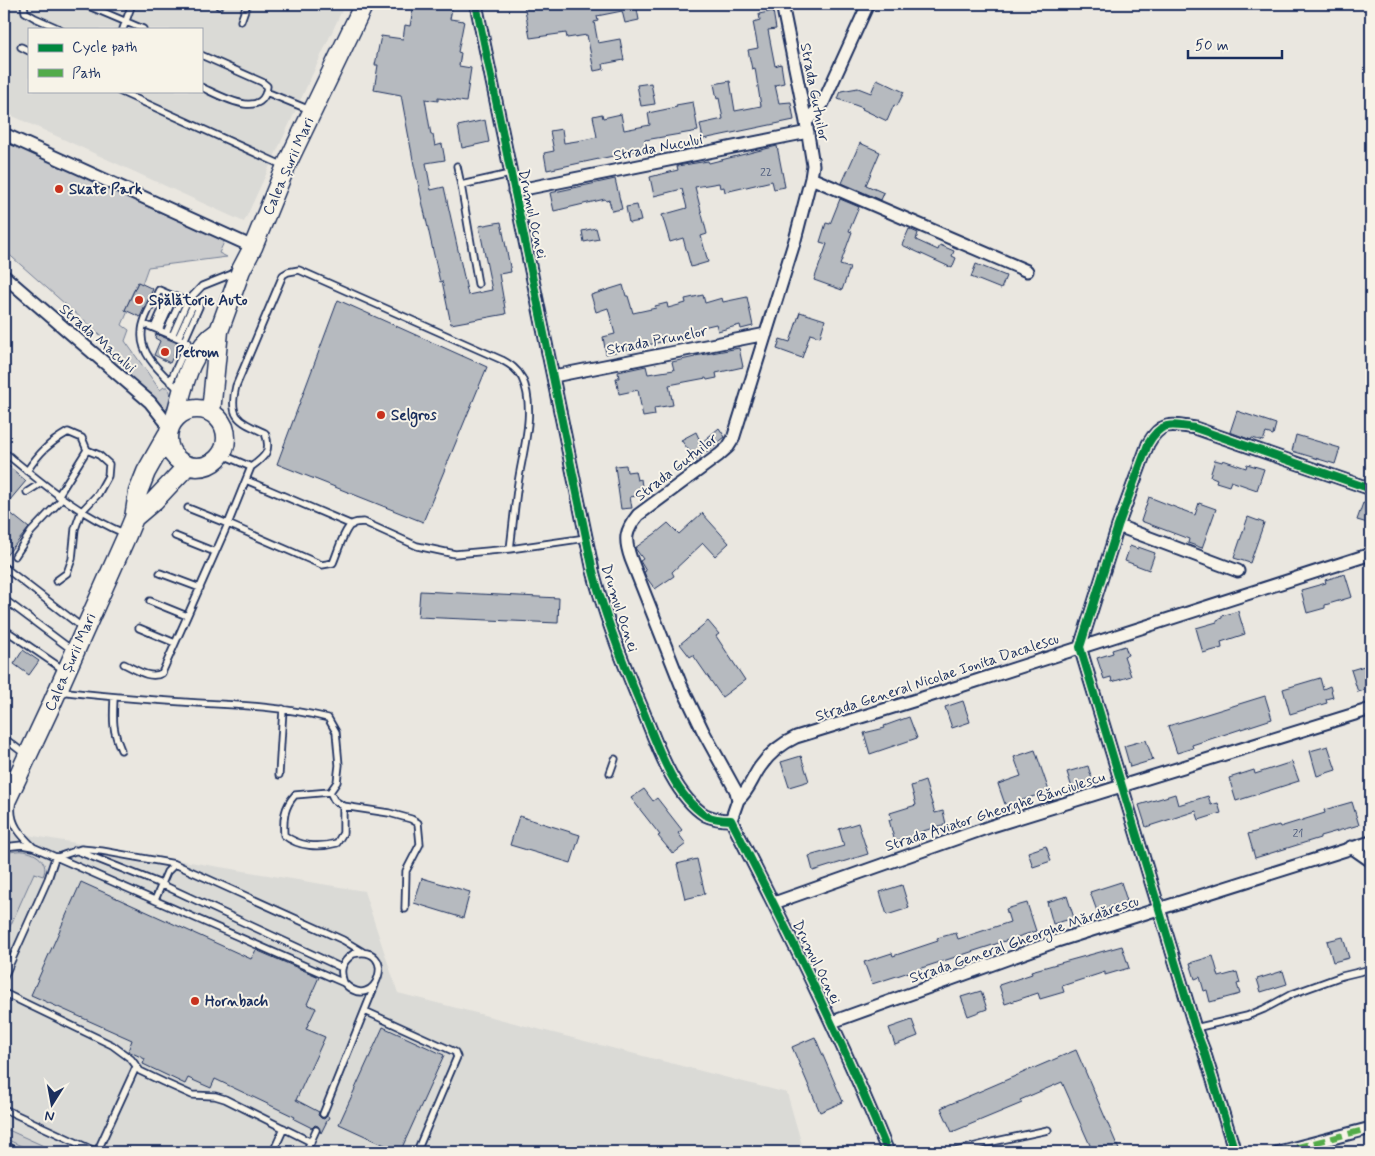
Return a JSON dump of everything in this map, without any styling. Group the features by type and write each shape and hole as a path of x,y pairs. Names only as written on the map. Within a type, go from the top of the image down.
{"main road":[{"name":"Calea Șurii Mari","path":"211,412 220,331 241,270 286,166 364,4"},
{"name":"Calea Șurii Mari","path":"4,806 134,518 138,492 146,472 170,426 175,387 187,372 198,350 209,338 220,331"},
{"path":"192,408 202,408 211,412 224,426 226,445 222,454 206,466 187,466 178,461 168,445 170,426 182,412 192,408"},
{"name":"Calea Șurii Mari","path":"134,518 154,501 187,466"}],"street":[{"name":"Drumul Ocnei","path":"476,4 586,538 598,590 619,652 664,759 681,790 707,816 731,820 832,1022 866,1097 888,1152"},
{"name":"Strada Gutuilor","path":"738,800 736,791 703,731 682,685 631,559 626,536 628,528 638,515 728,447 737,428 795,240 813,165 782,4"},
{"path":"807,127 823,103 868,4"},
{"name":"Strada Nucului","path":"514,191 807,127"},
{"path":"4,134 252,247"},
{"path":"811,178 1027,271"},
{"name":"Strada Macului","path":"4,276 150,402 170,426"},
{"name":"Strada Prunelor","path":"554,376 766,334"},
{"path":"1235,1152 1204,1050 1195,1028 1080,647 1118,526 1148,444 1154,433 1160,428 1169,424 1195,428 1371,489"},
{"path":"1118,526 1238,571"},
{"name":"Strada General Nicolae Ionita Dacalescu","path":"738,800 750,787 760,767 774,751 782,744 796,737 1371,554"},
{"name":"Strada Aviator Gheorghe Bănciulescu","path":"774,903 992,826 1371,709"},
{"path":"731,820 738,800"},
{"name":"Strada General Gheorghe Mărdărescu","path":"832,1022 1048,944 1371,842"},
{"path":"1351,847 1371,861"},
{"path":"1279,1152 1371,1128"}],"lane":[{"path":"24,4 25,12 58,28"},
{"path":"84,4 141,28"},
{"path":"122,28 132,4"},
{"path":"241,21 247,4"},
{"path":"21,47 28,50"},
{"path":"202,55 267,86 266,92 258,103 250,106 240,104 202,87"},
{"path":"121,92 286,166"},
{"path":"266,92 312,111"},
{"path":"457,166 478,284"},
{"path":"461,185 510,174"},
{"path":"175,337 190,303 202,286 241,270"},
{"path":"124,664 148,674 159,675 162,673 251,467 263,458 268,450 268,441 265,433 246,425 236,415 232,408 233,399 236,386 283,275 288,272 299,270 494,356 517,369 523,380 529,423 519,476 510,549"},
{"path":"175,337 199,307 159,290 144,324 142,332 144,348 150,358 175,387"},
{"path":"157,329 172,295"},
{"path":"175,337 181,299"},
{"path":"144,324 188,342 175,387"},
{"path":"27,471 39,454 68,432 82,438 87,450 99,455 109,464 108,476 98,494 81,512 75,529 72,559 66,573 56,582"},
{"path":"15,556 31,532 60,498 87,450"},
{"path":"4,452 60,498 81,512 127,535"},
{"path":"222,454 251,467"},
{"path":"246,480 352,524 364,522 417,546 455,554 510,549 586,538"},
{"path":"27,492 42,483"},
{"path":"188,508 322,566 333,563 346,530 352,524"},
{"path":"175,536 215,552"},
{"path":"4,567 85,630"},
{"path":"160,573 200,588"},
{"path":"4,599 75,652"},
{"path":"150,601 187,616"},
{"path":"139,628 175,643"},
{"path":"4,629 66,672"},
{"path":"57,691 114,698 268,707 302,711 328,718 336,732 338,764 337,782 330,792"},
{"path":"114,698 112,720 114,735 121,750"},
{"path":"279,775 283,709"},
{"path":"4,738 28,756"},
{"path":"610,773 615,759"},
{"path":"18,775 11,810 13,822 17,830 33,848"},
{"path":"330,792 334,800 343,806 389,813 418,823 420,844 406,871 405,909"},
{"path":"330,792 295,795 287,803 283,820 284,835 293,842 310,846 325,847 337,843 343,833 343,806"},
{"path":"4,847 22,845 33,848 344,982"},
{"path":"4,978 48,879 55,858 80,849 102,850 175,864 343,940 377,961 380,967 379,979 323,1114"},
{"path":"75,850 161,884 342,968"},
{"path":"155,900 167,872 175,864"},
{"path":"366,953 353,954 347,958 342,968 342,977 349,988 362,991 369,990 375,985"},
{"path":"1195,1028 1247,1016 1292,994 1371,968"},
{"path":"4,993 112,1045 128,1055 140,1071 187,1094 198,1097 220,1097 311,1142"},
{"path":"366,1009 455,1052 457,1057 417,1152"},
{"path":"4,1109 97,1152 136,1067"},
{"path":"273,1152 284,1128"},
{"path":"306,1152 316,1130"},
{"path":"952,1152 1048,1130"},
{"path":"4,1145 18,1152"}],"shaded area":[{"path":"9,4 345,4 244,222 4,112 4,14"},
{"name":"Skate Park","path":"4,137 225,240 219,253 227,257 148,267 142,284 137,283 125,310 128,311 122,325 129,330 125,341 160,390 167,387 169,390 171,398 166,410 102,352 108,342 4,250"},
{"path":"4,831 364,891 398,993 787,1093 804,1152 4,1152"},
{"path":"28,852 38,857 42,861 45,870 43,876 34,873 4,940 4,853"},
{"path":"4,1128 57,1152 34,1152 4,1138"}],"building":[{"path":"414,4 453,4 450,19 464,21 458,52 461,53 459,66 471,68 466,102 438,98 438,101 425,99 431,135 433,135 435,146 442,144 445,160 426,163 431,190 444,187 468,295 492,290 479,226 501,222 511,272 499,274 506,314 451,324 414,165 401,95 374,90 378,65 375,65 381,36 403,39 405,25 410,26"},
{"path":"524,4 636,4 639,20 625,23 622,11 597,16 598,21 594,22 598,43 620,39 624,60 603,64 604,69 594,71 587,35 567,38 566,33 530,38"},
{"path":"773,11 776,29 768,30 775,66 781,64 784,83 775,85 779,103 791,102 794,120 703,139 700,124 723,119 714,84 730,81 735,111 761,106 755,68 752,69 748,50 758,48 753,22 760,20 759,14"},
{"path":"877,79 904,92 897,106 894,105 887,121 863,108 838,99 841,91 858,88 871,93"},
{"path":"651,83 655,104 641,106 637,85"},
{"path":"693,102 698,131 645,140 646,149 547,170 544,153 554,151 550,131 562,129 564,143 583,140 597,137 593,116 602,114 603,118 621,114 624,130 650,125 648,113"},
{"path":"485,120 489,142 462,148 458,126"},
{"path":"860,143 880,152 866,185 884,193 881,200 842,183"},
{"path":"777,146 785,187 774,189 772,181 725,192 724,187 720,188 719,183 695,187 707,234 701,236 708,262 691,267 683,238 670,242 662,215 687,208 682,189 654,196 650,177 678,170 677,166 708,161 709,163"},
{"path":"615,179 622,209 612,211 609,200 606,201 605,199 554,211 550,193"},
{"path":"840,199 859,207 849,231 852,232 840,265 850,268 842,290 814,280 827,244 820,242 826,223 830,224"},
{"path":"637,205 641,221 629,223 626,207"},
{"path":"596,228 599,239 584,242 582,231"},
{"path":"909,229 918,233 916,240 938,250 940,245 954,251 952,256 956,258 952,268 902,245"},
{"path":"976,264 1006,276 1001,289 971,277"},
{"name":"Spălătorie Auto","path":"138,282 153,289 140,317 125,310"},
{"path":"623,285 633,313 656,308 655,306 667,303 668,308 686,303 685,299 703,295 705,303 722,298 723,302 747,297 753,326 741,329 740,325 718,331 716,324 690,330 675,336 675,339 606,354 603,337 615,334 608,308 596,312 591,295"},
{"name":"Selgros","path":"338,300 487,367 423,522 277,464"},
{"path":"800,312 825,320 820,337 810,334 802,358 777,349 780,339 790,342"},
{"name":"Petrom","path":"156,334 182,345 180,349 177,348 170,363 154,355 160,341 155,338"},
{"path":"739,348 743,367 716,373 717,378 707,380 706,378 669,385 673,405 654,408 655,415 643,417 638,390 619,394 616,378 619,378 618,372 646,366 648,374 674,370 672,362"},
{"path":"1237,411 1276,424 1273,435 1266,433 1263,441 1252,438 1251,440 1230,432"},
{"path":"719,428 725,437 696,460 681,440 696,432 701,443"},
{"path":"1296,435 1340,448 1335,464 1292,451"},
{"path":"1215,460 1222,462 1223,460 1246,468 1247,464 1264,469 1257,490 1231,481 1229,486 1216,482 1217,479 1210,476"},
{"path":"4,462 26,481 4,507"},
{"path":"626,465 627,472 635,471 637,480 641,479 643,495 630,497 632,508 621,509 615,466"},
{"path":"1149,497 1195,515 1199,503 1216,509 1202,548 1188,543 1189,539 1141,521"},
{"path":"1363,503 1371,505 1371,524 1357,520"},
{"path":"4,508 29,528 4,558"},
{"path":"702,513 729,543 715,556 703,543 672,572 674,576 655,589 646,577 644,572 646,571 640,561 643,559 635,548 668,523 679,534"},
{"path":"1248,517 1264,523 1250,563 1234,558"},
{"path":"1130,546 1155,553 1149,570 1125,561"},
{"path":"1345,574 1352,597 1325,605 1325,608 1307,613 1301,590 1326,583 1325,580"},
{"path":"420,591 559,598 558,623 418,617"},
{"path":"1238,611 1245,634 1221,642 1222,648 1203,653 1196,628 1217,622 1222,616"},
{"path":"708,621 719,634 716,636 745,680 722,697 693,655 690,657 680,644"},
{"path":"1125,646 1128,655 1124,656 1131,676 1112,682 1111,677 1104,679 1097,658 1113,653 1112,650"},
{"path":"23,650 39,661 29,675 14,664"},
{"path":"1371,664 1371,688 1358,692 1351,670"},
{"path":"1320,678 1323,689 1330,686 1333,697 1326,699 1327,703 1290,714 1283,689"},
{"path":"1265,696 1272,719 1192,745 1193,748 1177,753 1168,726"},
{"path":"963,701 970,722 952,728 945,707"},
{"path":"909,717 917,738 870,754 864,733 885,728 884,726"},
{"path":"1146,740 1153,760 1130,767 1124,746"},
{"path":"1328,746 1336,770 1317,776 1310,751"},
{"path":"1035,750 1049,791 1017,802 1019,806 1007,810 998,784 1021,776 1014,757"},
{"path":"801,756 809,781 789,787 781,762"},
{"path":"1292,762 1299,781 1236,801 1229,778 1254,770 1255,774"},
{"path":"1088,766 1093,782 1072,788 1067,772"},
{"path":"925,781 935,813 943,811 946,824 917,833 918,836 895,842 889,820 892,820 890,813 916,805 911,786"},
{"path":"644,789 653,801 657,798 682,830 678,833 686,844 673,854 631,798"},
{"path":"1175,794 1178,805 1208,796 1211,805 1218,803 1221,813 1199,820 1196,811 1146,827 1139,805"},
{"path":"1352,802 1359,825 1255,858 1248,834 1279,825 1280,827 1325,813 1324,810"},
{"path":"519,816 580,835 571,863 510,845"},
{"path":"858,823 868,854 813,871 809,856 844,846 839,829"},
{"path":"1046,846 1051,861 1033,867 1028,852"},
{"path":"697,859 705,894 685,899 677,864"},
{"path":"422,878 470,892 463,918 414,903"},
{"name":"Hornbach","path":"81,882 251,959 256,950 319,977 307,1004 316,1008 306,1029 325,1037 296,1100 319,1112 318,1115 321,1118 329,1117 321,1133 318,1126 315,1125 312,1128 294,1119 295,1117 215,1079 211,1088 188,1078 185,1084 143,1064 145,1059 128,1051 132,1040 31,995"},
{"path":"1121,882 1127,901 1097,911 1090,892"},
{"path":"902,885 909,908 887,915 880,892"},
{"path":"1067,896 1074,918 1053,924 1047,902"},
{"path":"1027,903 1036,931 872,984 864,962 892,953 893,956 938,941 937,938 956,933 958,939 1010,922 1006,909"},
{"path":"1343,937 1349,958 1333,962 1327,941"},
{"path":"1122,946 1129,968 1105,975 1105,972 1062,986 1064,992 1040,999 1038,993 1005,1004 999,985 1032,974 1031,971"},
{"path":"1213,956 1219,977 1237,972 1240,983 1237,984 1240,994 1210,1002 1207,990 1204,991 1200,977 1195,979 1190,963"},
{"path":"1283,971 1287,984 1261,992 1257,979"},
{"path":"981,991 987,1009 968,1016 961,997"},
{"path":"912,1020 918,1036 895,1045 889,1028"},
{"path":"383,1027 444,1055 400,1152 339,1124"},
{"path":"815,1037 843,1102 820,1112 792,1047"},
{"path":"1076,1050 1120,1152 1093,1152 1062,1082 1020,1100 1022,1103 952,1132 941,1108"}],"marked path":[{"path":"1279,1152 1371,1128"}],"cycle path":[{"path":"476,4 593,571 615,640 660,752 684,795 705,815 731,820 813,985 852,1068 888,1152"},
{"path":"1235,1152 1204,1051 1195,1028 1080,647 1118,526 1148,444 1157,431 1162,428 1173,425 1195,428 1371,489"}],"place":[{"name":"Skate Park","path":"59,189"},
{"name":"Spălătorie Auto","path":"139,300"},
{"name":"Petrom","path":"165,352"},
{"name":"Selgros","path":"381,415"},
{"name":"Hornbach","path":"195,1001"}]}
